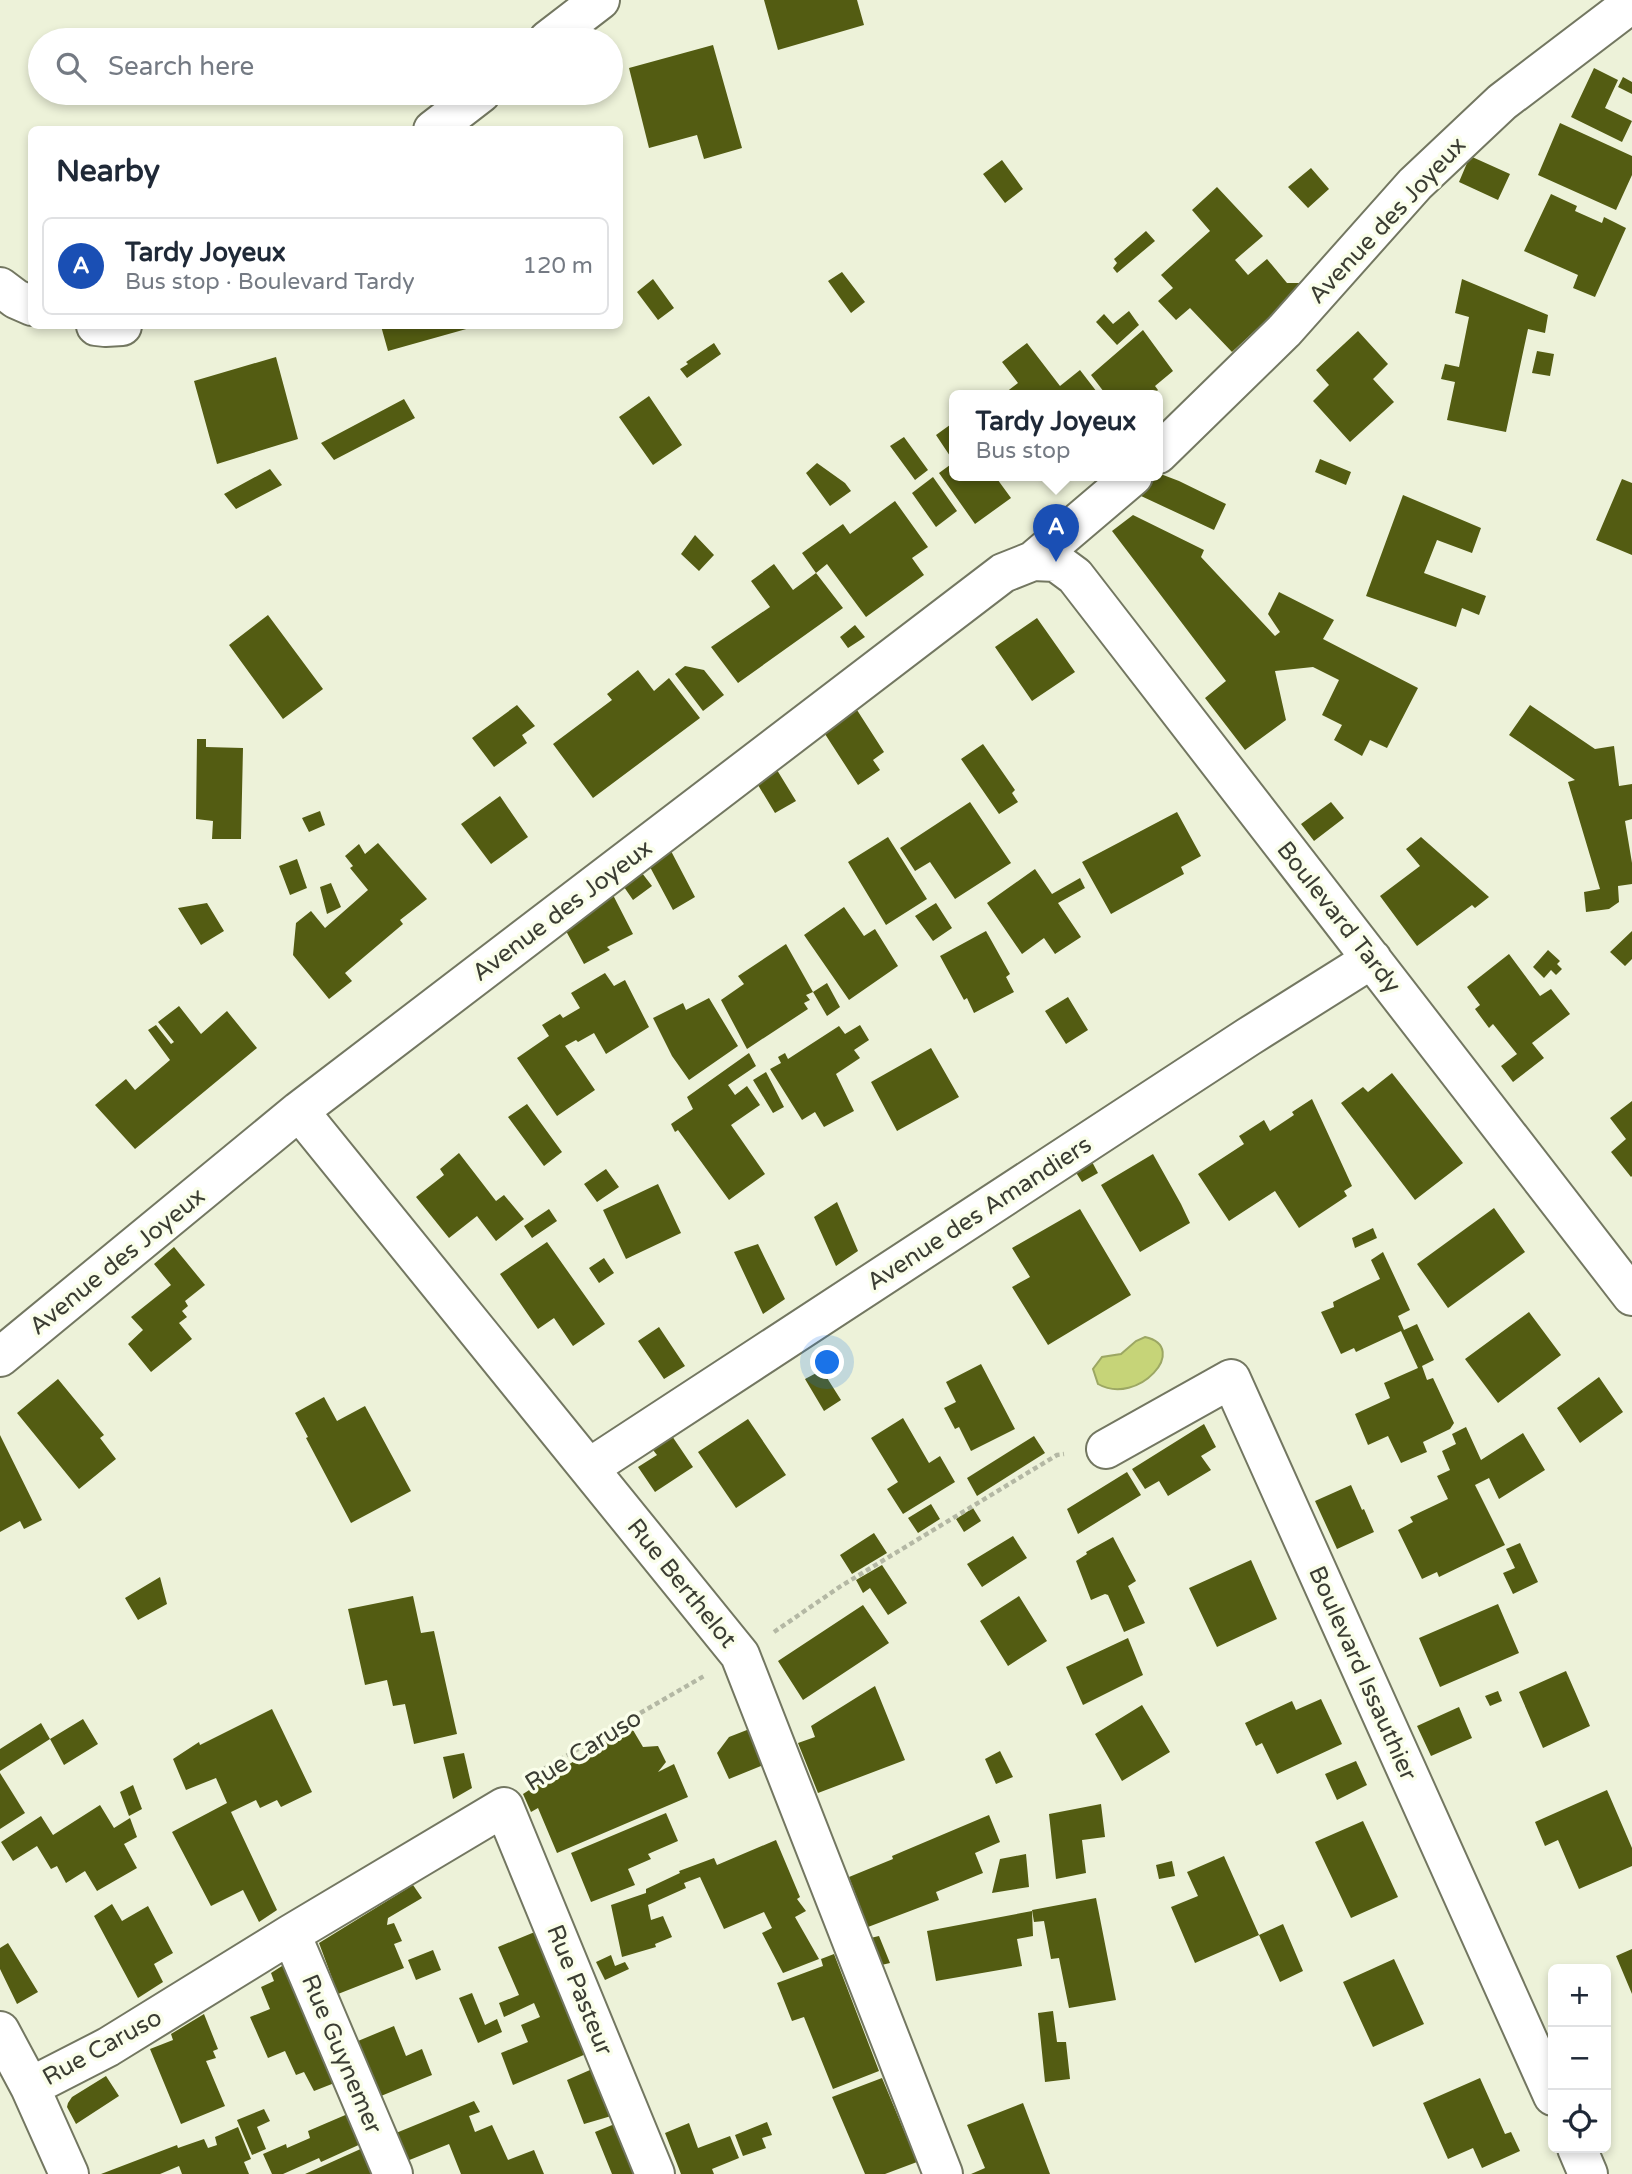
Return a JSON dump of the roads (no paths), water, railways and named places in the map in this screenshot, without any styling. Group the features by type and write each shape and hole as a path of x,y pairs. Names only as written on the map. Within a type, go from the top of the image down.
{"street":[{"path":"564,28 600,0"},
{"name":"Avenue des Joyeux","path":"1163,448 1284,331 1415,184 1502,102 1632,4"},
{"path":"438,126 465,105"},
{"path":"0,287 28,304"},
{"name":"Avenue des Joyeux","path":"0,1357 299,1111 1003,573 1033,561 1127,481"},
{"name":"Boulevard Tardy","path":"1033,561 1056,562 1075,576 1632,1296"},
{"name":"Avenue des Amandiers","path":"589,1468 1371,959"},
{"name":"Rue Berthelot","path":"299,1111 740,1655 943,2174"},
{"name":"Boulevard Issauthier","path":"1106,1449 1231,1380 1550,2090"},
{"name":"Rue Caruso","path":"30,2087 108,2047 505,1807"},
{"name":"Rue Pasteur","path":"505,1807 655,2174"},
{"name":"Rue Guynemer","path":"291,1934 393,2174"},
{"path":"0,2031 30,2087 69,2174"},
{"path":"1579,2153 1588,2174"}],"place":[{"name":"Tardy Joyeux","path":"1056,562"}]}
